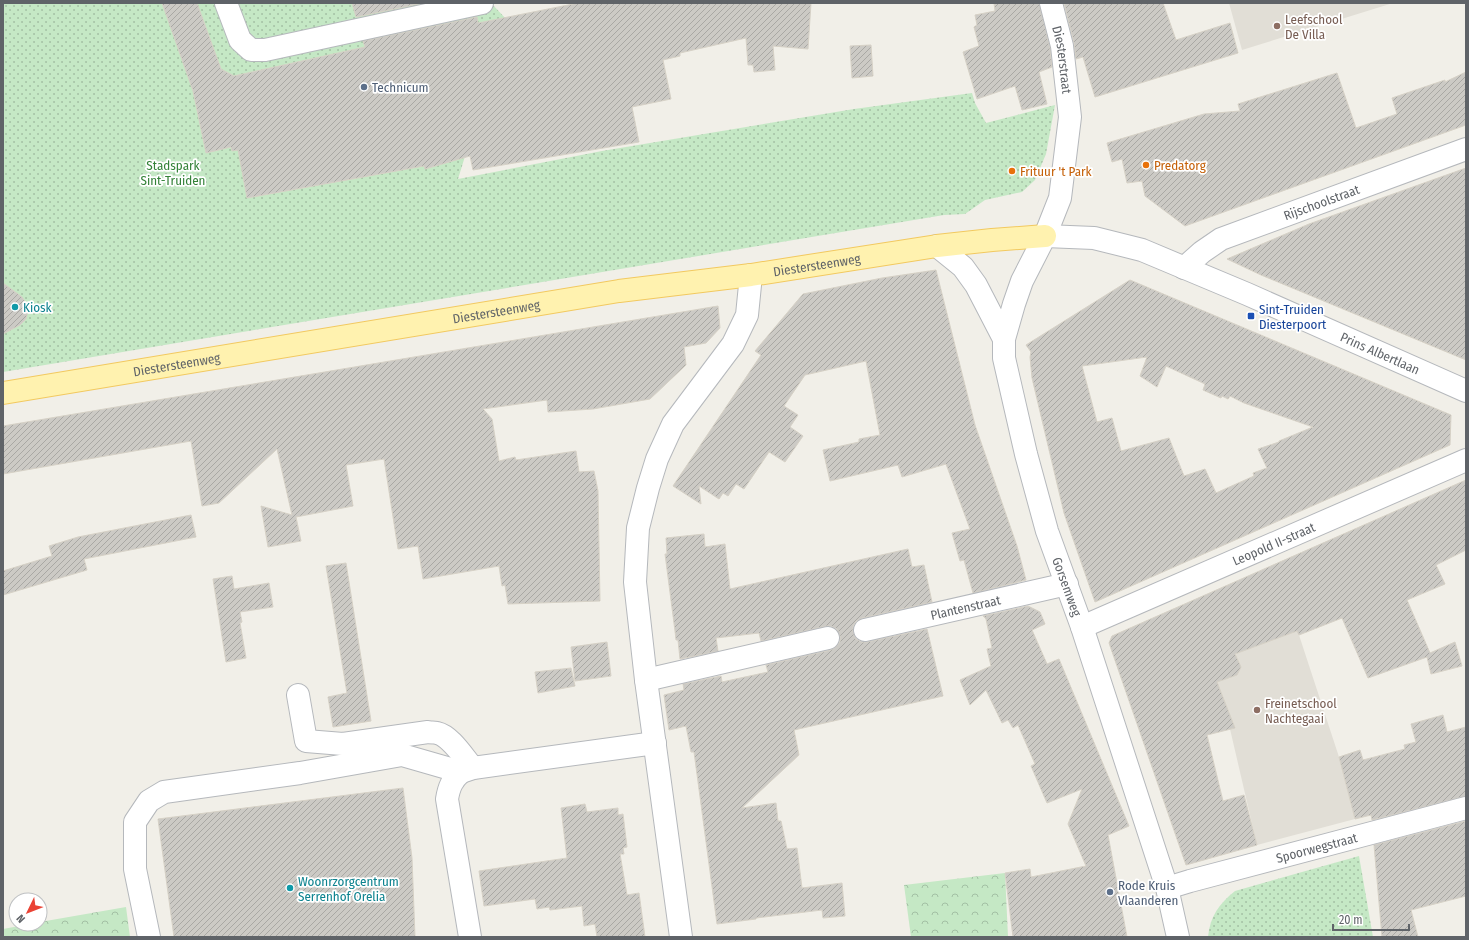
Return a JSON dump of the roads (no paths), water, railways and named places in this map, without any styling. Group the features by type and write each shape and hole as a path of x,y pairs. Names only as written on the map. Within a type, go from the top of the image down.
{"main road":[{"name":"Diestersteenweg","path":"3,393 619,291 751,274 937,246 1045,236"}],"street":[{"path":"226,3 240,40 251,50 265,50 482,3"},
{"name":"Diesterstraat","path":"1045,236 1060,198 1070,117 1062,46 1050,3"},
{"name":"Rijschoolstraat","path":"1184,268 1202,252 1221,239 1466,149"},
{"name":"Prins Albertlaan","path":"1045,236 1094,238 1142,250 1247,294 1466,391"},
{"name":"Gorsemweg","path":"1045,236 1022,281 1008,321 1004,339 1004,358 1008,383 1047,531 1082,627 1167,888 1178,937"},
{"path":"937,246 963,268 976,285 1004,339"},
{"path":"681,937 646,680 635,582 638,528 657,459 673,424 733,344 746,315 751,274"},
{"name":"Leopold II-straat","path":"1082,627 1466,460"},
{"name":"Plantenstraat","path":"865,630 1067,584"},
{"path":"646,680 828,638"},
{"path":"298,695 306,741 343,744 428,732 438,733 454,745 467,770"},
{"path":"149,937 135,869 135,822 149,801 164,792 300,773 402,755 467,770 655,743"},
{"path":"467,770 455,778 450,784 447,799 470,937"},
{"name":"Spoorwegstraat","path":"1167,888 1206,876 1466,808"}],"place":[{"name":"Leefschool De Villa","path":"1277,26"},
{"name":"Technicum","path":"364,87"},
{"name":"Predatorg","path":"1146,165"},
{"name":"Frituur 't Park","path":"1012,171"},
{"name":"Kiosk","path":"15,307"},
{"name":"Sint-Truiden Diesterpoort","path":"1251,316"},
{"name":"Freinetschool Nachtegaai","path":"1257,710"},
{"name":"Woonrzorgcentrum Serrenhof Orelia","path":"290,888"},
{"name":"Rode Kruis Vlaanderen","path":"1110,892"}],"park label":[{"name":"Stadspark Sint-Truiden","path":"173,172"}]}
